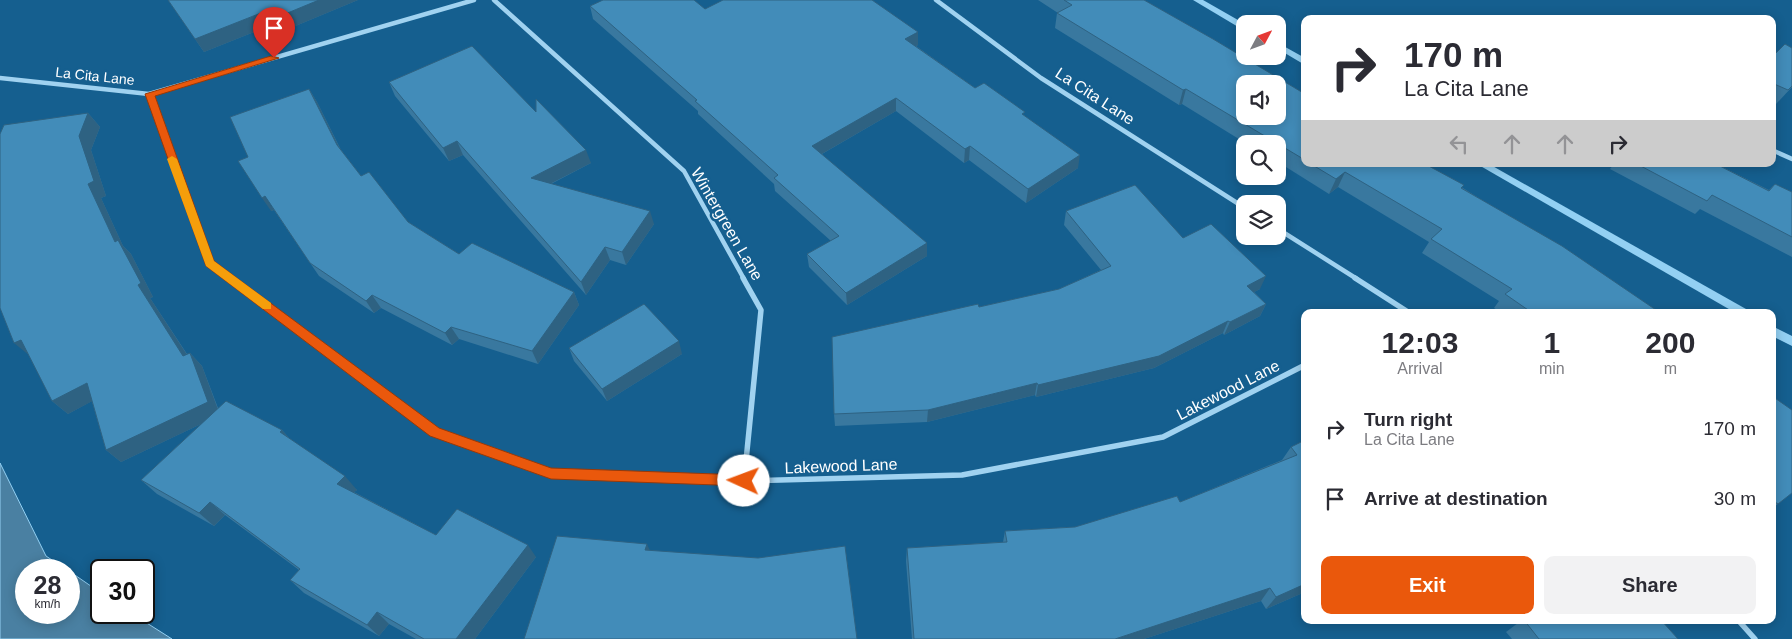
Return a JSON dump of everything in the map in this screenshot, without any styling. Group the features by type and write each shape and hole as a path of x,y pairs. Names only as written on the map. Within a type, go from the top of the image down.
{"street":[{"name":"La Cita Lane","path":"0,78 149,94 474,0"},
{"name":"Wintergreen Lane","path":"494,0 684,170 761,310 744,481"},
{"name":"La Cita Lane","path":"936,0 1041,78 1236,202"},
{"name":"Lakewood Lane","path":"149,94 210,263 435,432 551,474 744,481 962,475 1163,438 1301,366"},
{"path":"1776,152 1792,159"},
{"path":"1286,234 1402,309"},
{"path":"1742,624 1755,639"}],"water":[{"path":"0,463 46,556 50,559 15,559 15,624 80,624 80,579 90,585 90,624 148,624 172,639 0,639"}],"building":[{"path":"168,0 319,0 273,19 266,11 195,39"},
{"path":"603,0 694,0 705,9 723,0 872,0 918,32 905,39 975,88 984,83 1025,112 1022,114 1080,155 1028,189 970,146 965,149 896,98 812,146 927,243 846,293 807,254 839,236 774,178 778,175 695,101 697,100 590,6"},
{"path":"1064,0 1144,0 1236,53 1236,65 1256,65 1273,75 1236,75 1236,119 1186,89 1183,90 1057,13 1072,5"},
{"path":"1785,44 1792,48 1792,86 1788,90 1776,85 1776,53"},
{"path":"472,46 536,112 536,99 586,150 531,178 650,211 622,252 605,247 581,282 457,141 443,148 389,82"},
{"path":"1286,83 1301,92 1301,158 1286,149 1286,135 1263,135 1246,125 1286,125"},
{"path":"309,89 337,145 361,176 369,172 408,222 459,254 472,243 574,292 532,351 451,327 445,333 372,295 366,301 310,263 265,196 262,198 238,161 248,157 230,117"},
{"path":"88,113 79,136 94,181 88,184 115,242 118,240 141,283 138,285 183,356 190,353 208,402 106,450 87,383 52,401 21,340 14,343 0,308 0,134 4,125"},
{"path":"1316,167 1431,167 1464,185 1461,188 1562,246 1655,309 1527,309 1505,294 1512,289 1431,239 1442,229 1345,172 1336,179"},
{"path":"1643,167 1722,167 1769,191 1775,184 1792,192 1792,237 1712,195 1707,201"},
{"path":"1135,185 1183,238 1211,224 1266,276 1247,286 1266,304 1159,356 928,410 834,414 832,337 978,304 979,307 1059,289 1111,266 1066,211"},
{"path":"644,304 679,341 602,389 569,348"},
{"path":"1776,399 1792,410 1792,493 1778,504 1776,503"},
{"path":"226,401 282,430 280,432 345,476 337,484 436,535 457,509 528,545 456,639 424,639 377,612 367,625 290,580 300,569 210,502 199,513 141,480"},
{"path":"1301,442 1301,586 1276,597 1270,588 1115,639 914,639 907,548 1007,542 1005,531 1075,527 1177,496 1180,502 1297,455 1291,447"},
{"path":"557,536 647,544 645,550 758,558 845,546 857,639 524,639"},
{"path":"1527,624 1665,624 1678,639 1539,639"}],"waterway":[{"path":"1197,0 1236,23"},
{"path":"1286,51 1301,60"},
{"path":"1487,167 1737,309"},
{"path":"1776,332 1792,341"}],"slow traffic":[{"path":"172,159 210,263 267,306"}],"route":[{"path":"274,58 149,94 210,263 435,432 551,474 744,481"}]}
